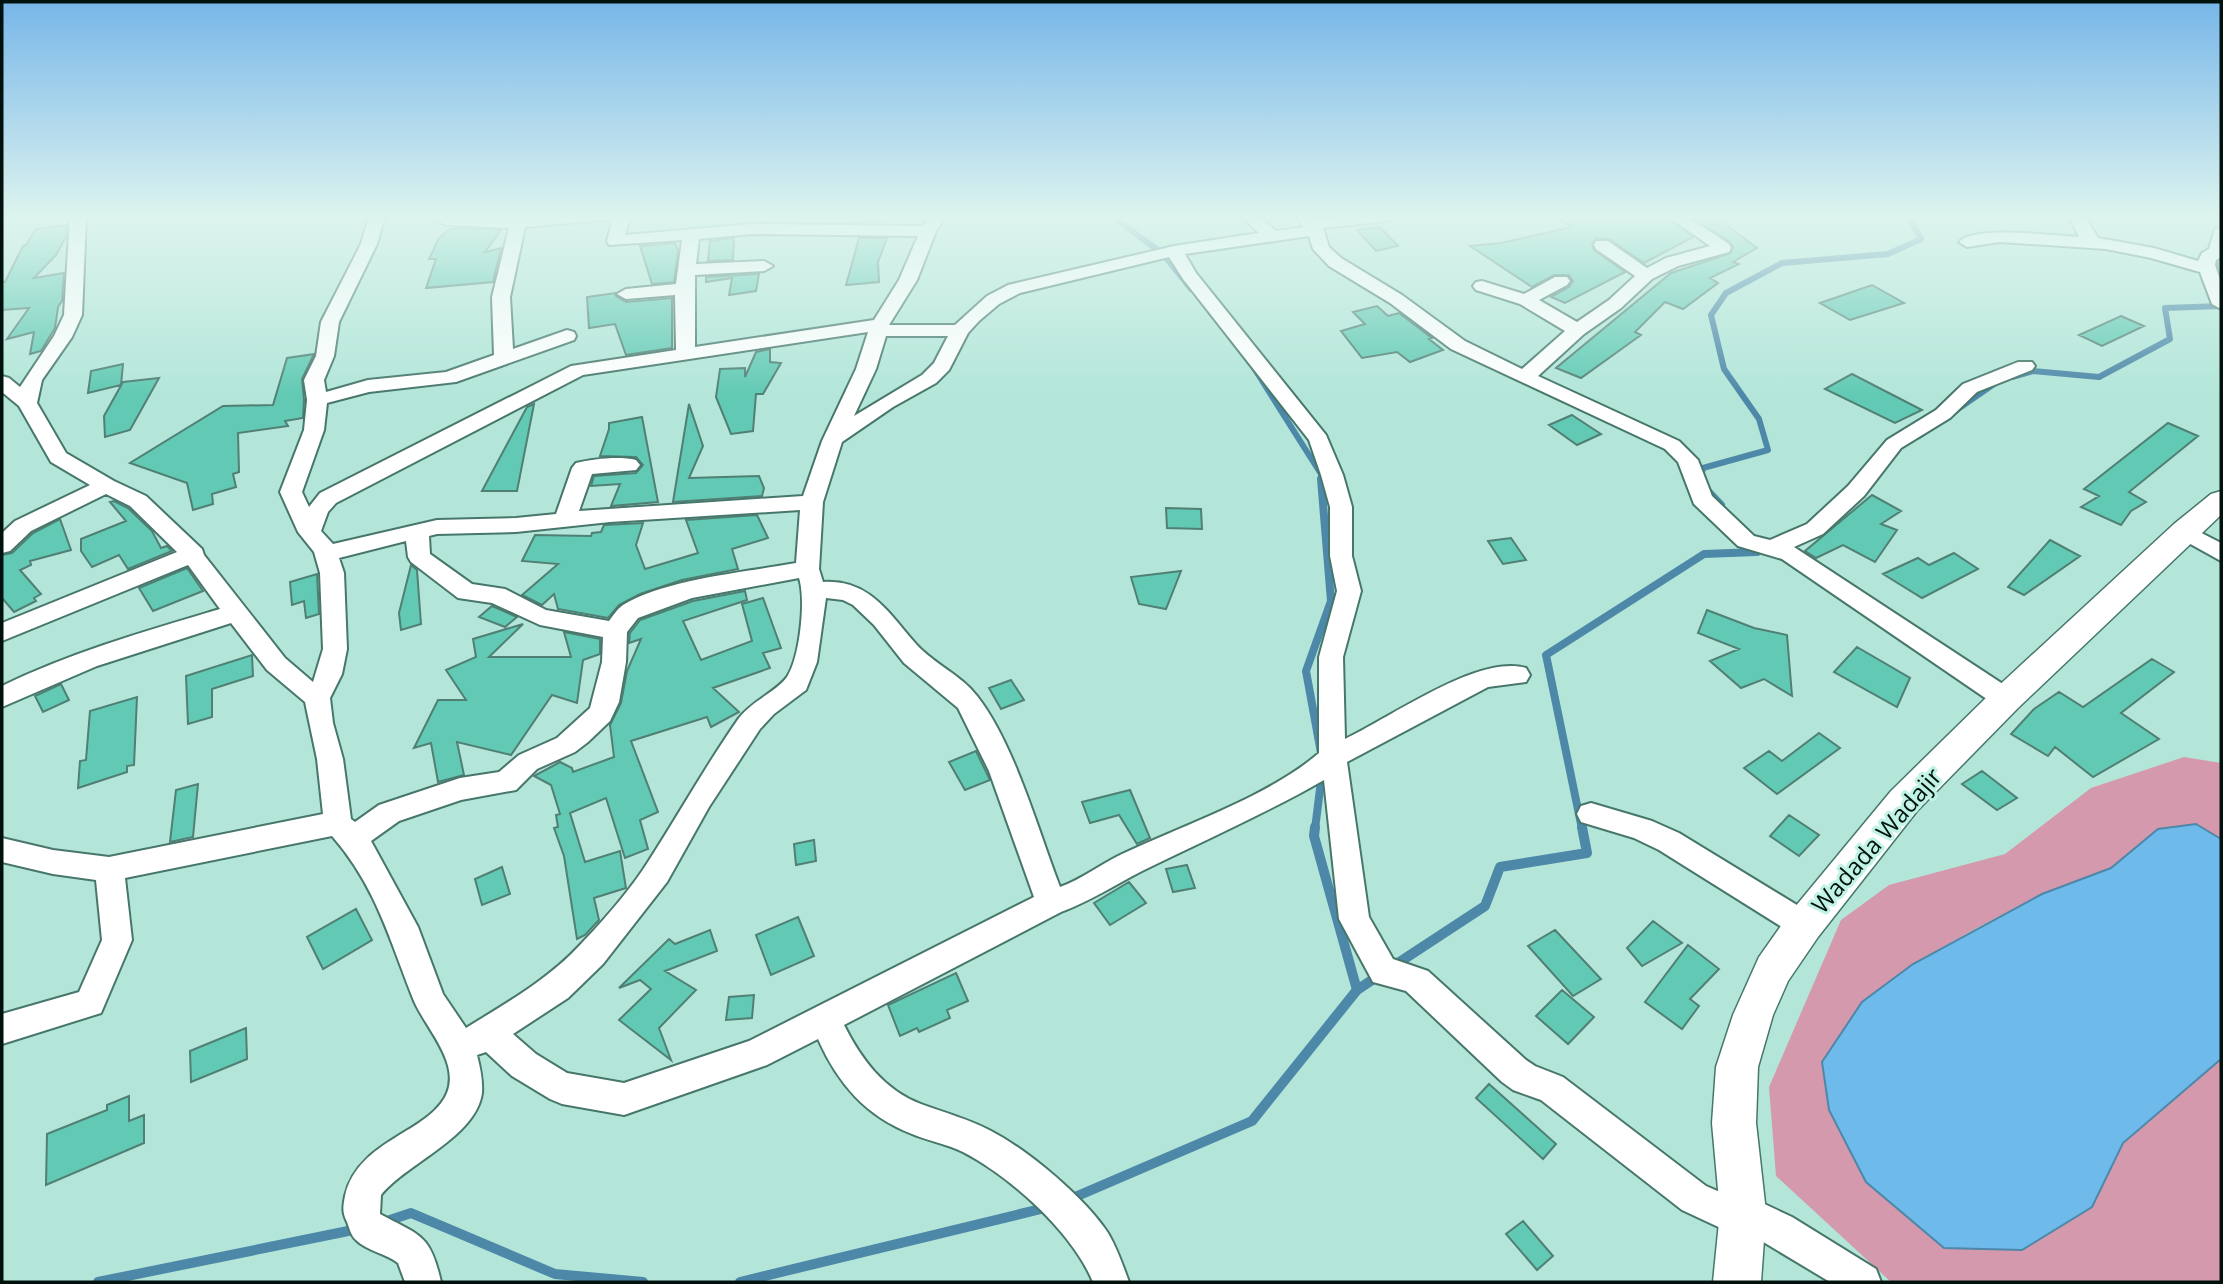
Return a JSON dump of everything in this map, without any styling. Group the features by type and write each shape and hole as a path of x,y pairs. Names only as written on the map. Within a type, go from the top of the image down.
{"street":[{"path":"27,403 32,380 62,337 73,314 75,276"},
{"path":"353,276 330,322 325,356 314,380 317,400 314,430 291,492 309,532 327,554 332,573 335,649 329,674 317,698 320,723 345,831 383,888 407,936 430,1000 460,1048 465,1094 457,1108 441,1126 376,1174 365,1187 360,1210 367,1227 410,1247 423,1282"},
{"path":"503,276 501,297 504,357"},
{"path":"685,352 687,338 684,289 687,276"},
{"path":"460,1048 557,988 592,954 657,873 699,799 751,722 765,707 797,683 812,629 812,502 832,441 866,369 879,328 910,276"},
{"path":"832,441 886,403 929,379 942,366 960,331 993,300 1014,289 1069,276"},
{"path":"1190,276 1319,439 1341,507 1341,556 1349,592 1331,657 1332,757 1337,777 1354,919 1384,972 1402,974 1417,981 1525,1079 1552,1088 1694,1198 1779,1230 1863,1282"},
{"path":"1358,276 1396,299 1458,345 1672,445 1689,460 1702,499 1723,522 1746,541 1775,547 1857,597 2006,699"},
{"path":"1526,376 1577,330 1615,304 1645,276"},
{"path":"2210,276 2221,304"},
{"path":"1526,300 1561,281"},
{"path":"1482,286 1526,300 1577,330"},
{"path":"626,294 684,289"},
{"path":"309,532 318,510 328,498 578,370 685,352 879,328 960,331"},
{"path":"317,400 368,386 449,377 567,335"},
{"path":"1775,547 1815,529 1856,491 1894,444 1943,414 1970,388 2025,366"},
{"path":"2,382 27,403 58,457 106,486 138,501 194,554 276,664 317,698"},
{"path":"565,520 583,468 629,465"},
{"path":"2,545 23,526 106,486"},
{"name":"Wadada Wadajir","path":"1737,1282 1742,1216 1734,1123 1737,1067 1753,1015 1773,970 1804,925 1904,801 2006,699 2184,531 2221,500"},
{"path":"327,554 437,527 516,525 812,502"},
{"path":"417,531 419,557 466,592 497,595 540,617 584,627 615,630"},
{"path":"2184,531 2221,552"},
{"path":"2,632 194,554"},
{"path":"2,850 53,862 109,869 345,831 460,789 506,782 528,762 566,745 601,714 614,662 615,630 630,612 691,590 811,580 853,593 871,604 913,657 933,676 965,699 980,720 1017,803 1051,903"},
{"path":"2,697 52,674 128,646 238,612"},
{"path":"488,1033 524,1065 562,1088 624,1099 756,1054 1051,903 1079,893 1129,864 1269,799 1315,772 1332,757 1364,743 1482,678 1517,676"},
{"path":"1591,814 1648,832 1688,852 1772,908 1804,925"},
{"path":"2,1029 90,1003 117,940 109,869"},
{"path":"825,1017 836,1045 860,1083 888,1105 914,1118 975,1140 1028,1175 1078,1224 1096,1249 1111,1282"}],"shaded area":[{"path":"2184,757 2221,763 2221,839 2196,824 2158,829 2111,868 2042,894 1973,930 1913,964 1862,1002 2092,1207 2123,1143 2221,1059 2221,1282 1891,1282 1776,1176 1769,1087 1841,920 1889,885 2005,854 2091,788"}],"water":[{"path":"2196,824 2221,839 2221,1059 2123,1143 2092,1207 2022,1250 1944,1248 1866,1182 1829,1110 1822,1062 1862,1002 1913,964 2042,894 2111,868 2158,829"}],"building":[{"path":"8,276 64,276 62,301 58,307 55,328 41,351 30,354 34,332 7,339 29,308 2,310 2,282 5,282"},
{"path":"430,276 494,276 493,282 426,288"},
{"path":"649,276 675,276 674,282 652,284"},
{"path":"759,276 756,291 729,295 732,278 706,282 706,277"},
{"path":"849,276 879,276 879,282 846,285"},
{"path":"1515,276 1552,276 1532,287"},
{"path":"1570,276 1617,276 1565,303 1551,297 1569,287 1573,281"},
{"path":"1667,276 1714,276 1710,278 1718,283 1683,309 1665,302 1635,332 1641,335 1581,378 1556,368"},
{"path":"1872,285 1904,303 1850,320 1820,303"},
{"path":"615,293 626,302 672,298 672,348 626,355 615,324 589,328 587,297"},
{"path":"1377,306 1388,316 1399,313 1432,338 1429,339 1443,350 1410,362 1397,352 1362,358 1341,331 1365,324 1353,312"},
{"path":"2121,316 2144,326 2102,346 2079,335"},
{"path":"770,349 770,362 781,363 763,394 756,394 753,431 731,434 716,397 720,369 745,368 745,377 756,352"},
{"path":"314,354 302,379 303,418 285,421 288,426 238,433 239,472 233,474 236,487 212,494 213,504 193,510 187,483 130,463 223,406 273,405 287,358"},
{"path":"123,364 121,385 88,393 91,371"},
{"path":"1852,374 1922,410 1895,423 1825,389"},
{"path":"159,378 130,430 105,437 104,416 123,382"},
{"path":"534,404 517,491 482,491 527,407"},
{"path":"689,404 703,446 689,478 759,476 764,488 762,496 673,502"},
{"path":"1572,415 1601,434 1577,445 1549,425"},
{"path":"642,417 658,502 611,506 620,484 591,486 594,476 636,473 643,465 636,457 600,456 609,423"},
{"path":"2168,423 2198,436 2129,492 2146,502 2131,511 2121,525 2081,507 2099,496 2084,489"},
{"path":"1872,495 1901,511 1881,524 1897,530 1875,562 1843,545 1816,558 1805,551"},
{"path":"114,501 128,508 152,531 161,548 167,546 172,551 128,569 119,555 92,567 81,551 81,539 126,521 110,502"},
{"path":"1166,508 1201,509 1202,529 1167,528"},
{"path":"757,515 768,538 732,549 738,569 682,580 640,594 619,605 608,618 558,609 554,594 542,605 522,595 558,564 522,561 535,535 591,536 592,533 601,532 604,525 643,523 636,545 645,569 698,553 686,520"},
{"path":"60,519 71,550 30,561 31,565 20,570 41,594 34,598 36,601 14,612 2,598 2,555 12,553 33,533"},
{"path":"1511,538 1526,560 1503,564 1488,541"},
{"path":"2050,540 2080,556 2024,595 2008,587"},
{"path":"1954,553 1978,569 1922,598 1883,574 1918,558 1929,565"},
{"path":"411,565 417,570 421,624 401,630 399,613"},
{"path":"187,568 203,591 153,611 139,588"},
{"path":"1181,571 1166,609 1139,604 1131,577"},
{"path":"317,574 319,614 306,618 304,601 292,605 290,582"},
{"path":"745,591 747,600 683,621 701,660 752,641 742,604 763,598 781,648 763,653 770,668 713,688 739,712 711,727 707,717 631,741 658,812 640,820 648,849 625,858 606,798 570,813 585,862 620,851 626,888 594,898 599,920 585,935 577,939 564,856 554,828 558,827 556,815 560,814 551,785 534,776 560,762 572,768 573,772 614,757 610,725 621,703 627,671 641,639 629,643 630,633 640,620 693,601"},
{"path":"492,606 517,617 505,627 479,617"},
{"path":"1707,610 1754,628 1787,635 1792,696 1764,679 1741,688 1710,661 1739,649 1698,633"},
{"path":"523,624 489,657 571,657 564,632 600,639 600,654 583,660 577,703 552,695 511,755 457,742 464,775 438,782 431,743 414,748 438,700 466,700 446,670 476,657 473,639"},
{"path":"1857,647 1910,678 1897,707 1834,672"},
{"path":"252,655 253,676 212,689 212,717 188,724 186,676"},
{"path":"2152,659 2174,672 2121,713 2159,739 2093,777 2055,747 2048,756 2011,734 2034,709 2059,692 2083,707"},
{"path":"1011,680 1024,700 1001,709 989,688"},
{"path":"61,684 69,700 43,712 35,696"},
{"path":"137,697 134,765 127,766 127,772 78,788 80,761 86,760 90,711"},
{"path":"1819,733 1840,748 1777,794 1744,768 1769,751 1782,761"},
{"path":"976,751 990,780 965,790 949,762"},
{"path":"1982,771 2017,798 1997,810 1962,784"},
{"path":"198,784 193,837 170,842 176,790"},
{"path":"1130,790 1150,838 1137,844 1119,815 1090,823 1082,802"},
{"path":"1789,815 1819,835 1799,856 1770,836"},
{"path":"814,840 816,861 796,865 794,844"},
{"path":"1187,865 1195,888 1173,892 1166,869"},
{"path":"502,867 510,894 482,905 475,879"},
{"path":"1129,882 1146,903 1110,925 1094,903"},
{"path":"356,909 372,940 323,969 307,937"},
{"path":"798,917 814,956 771,975 756,935"},
{"path":"1653,921 1682,943 1642,966 1627,948"},
{"path":"710,930 717,951 665,971 696,990 659,1028 671,1060 619,1020 651,989 640,980 619,988 669,939 675,944"},
{"path":"1555,930 1601,979 1573,996 1528,946"},
{"path":"1688,945 1719,969 1690,999 1699,1006 1682,1029 1645,1002"},
{"path":"956,973 968,1001 947,1010 950,1018 919,1032 917,1028 900,1036 888,1005"},
{"path":"1562,990 1594,1017 1568,1044 1536,1016"},
{"path":"754,995 752,1018 726,1020 729,997"},
{"path":"246,1028 247,1059 191,1082 190,1051"},
{"path":"1489,1084 1556,1144 1543,1159 1476,1098"},
{"path":"129,1096 129,1121 144,1115 144,1143 46,1185 47,1134 107,1110 107,1105"},
{"path":"1523,1221 1553,1256 1537,1270 1506,1234"}],"waterway":[{"path":"1181,276 1191,289"},
{"path":"1700,481 1703,468 1768,450 1759,419 1724,369 1711,315 1726,293 1758,276"},
{"path":"2216,276 2221,287"},
{"path":"2012,377 2033,371 2099,377 2170,339 2165,308 2221,306"},
{"path":"1254,368 1321,474 1322,481"},
{"path":"1919,436 1994,384"},
{"path":"1321,479 1331,601 1306,671 1321,753"},
{"path":"1701,479 1700,483 1721,505"},
{"path":"1582,829 1546,655 1704,554 1757,552 1756,543"},
{"path":"1315,829 1322,773"},
{"path":"1315,827 1314,836 1357,990"},
{"path":"1392,967 1485,906 1500,867 1587,853 1582,827"},
{"path":"1357,990 1381,974"},
{"path":"1068,1200 1252,1121 1357,990"},
{"path":"740,1282 1049,1207"},
{"path":"381,1223 411,1213 555,1274 643,1282"},
{"path":"98,1282 358,1229"}]}
